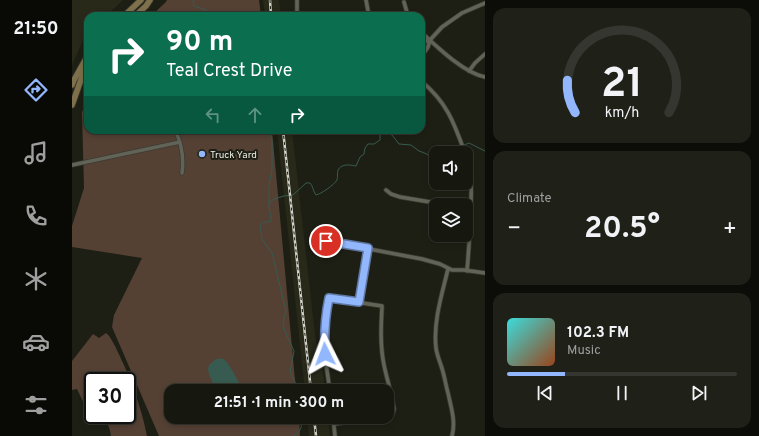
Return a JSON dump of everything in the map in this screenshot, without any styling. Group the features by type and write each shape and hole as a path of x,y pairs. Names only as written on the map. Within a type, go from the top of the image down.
{"street":[{"path":"128,12 141,0"},
{"path":"139,12 150,0"},
{"path":"297,0 297,12"},
{"path":"366,0 368,12"},
{"path":"404,2 407,12"},
{"path":"425,51 430,40 450,21 467,10 485,3"},
{"path":"425,36 469,72 485,77"},
{"path":"425,41 430,40"},
{"path":"469,72 474,63 485,54"},
{"path":"72,85 84,65"},
{"path":"72,105 84,72"},
{"path":"425,85 439,98 454,123 463,146"},
{"path":"177,134 184,162 182,173"},
{"path":"72,165 180,142"},
{"path":"386,190 391,194 400,197 429,202"},
{"path":"320,242 330,242 368,248 428,260 452,270 467,270 485,273"},
{"path":"467,270 469,242"},
{"path":"359,302 368,248"},
{"path":"448,269 437,319 436,342 453,418 452,436"},
{"path":"329,384 324,340 325,315 329,298 382,306 381,344 389,384"},
{"path":"334,424 335,436"}],"shaded area":[{"path":"72,0 123,0 110,12 84,12 84,38 72,65"},
{"path":"167,0 259,0 260,12 155,12"},
{"path":"263,0 279,0 280,12 264,12"},
{"path":"84,108 84,134 272,134 295,384 164,384 164,424 299,424 300,436 159,436 136,383 136,372 131,372 112,327 114,315 142,258 72,247 72,226 84,188 82,112"},
{"path":"277,134 292,134 315,335 324,384 304,384"},
{"path":"106,333 110,337 127,372 84,372 84,404 77,389 72,390 72,361 93,334 99,338"},
{"path":"136,396 147,436 111,436 108,425 136,424"},
{"path":"308,424 329,424 330,436 309,436"}],"water":[{"path":"216,359 222,359 228,363 240,384 213,384 209,374 209,365"}],"waterway":[{"path":"193,0 194,6 206,10 207,12"},
{"path":"269,202 269,185 272,170 272,140 270,134"},
{"path":"296,384 290,372 294,351 284,329 283,321 286,311 272,253 262,239 260,226 262,222 270,222 271,215 269,203 274,199 293,195 306,183 310,183 316,195 324,191 337,180 338,170 342,166 356,166 360,157 364,154 365,148 368,144 374,144 380,140 380,135 383,134"},
{"path":"389,134 392,135 399,144 411,145 429,156"},
{"path":"464,145 469,143 485,151"},
{"path":"455,146 461,145"},
{"path":"294,436 300,430 302,424"}],"railway":[{"path":"270,0 271,12"},
{"path":"283,134 310,384"},
{"path":"315,424 316,436"}],"place":[{"name":"Truck Yard","path":"202,154"}],"route":[{"path":"325,354 324,329 325,315 329,298 359,302 368,248 326,241"}]}
